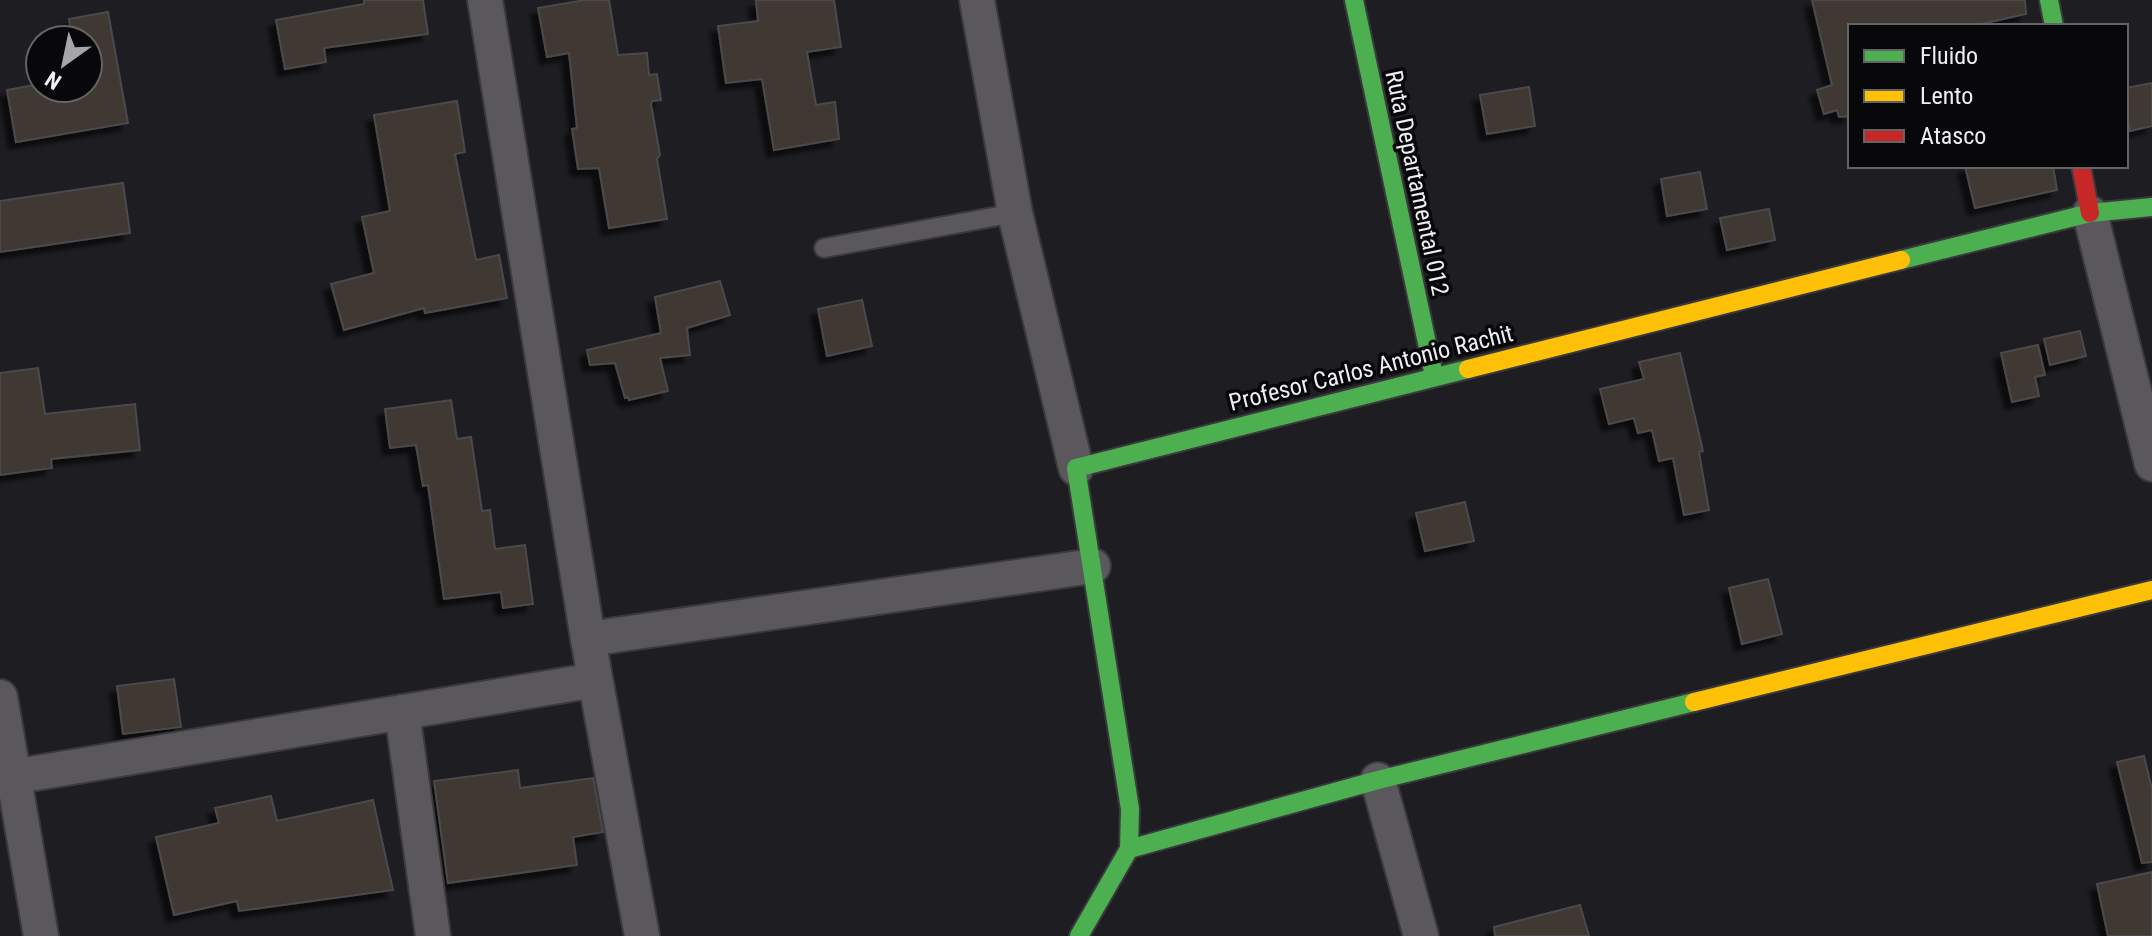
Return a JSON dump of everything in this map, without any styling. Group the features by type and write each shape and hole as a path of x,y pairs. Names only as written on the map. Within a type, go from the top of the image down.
{"street":[{"path":"485,0 588,639 642,936"},
{"path":"977,0 1015,213 1076,468 1130,809 1129,849 1079,936"},
{"name":"Ruta Departamental 012","path":"1354,0 1434,376"},
{"path":"2049,0 2054,24"},
{"path":"2081,168 2152,464"},
{"name":"Profesor Carlos Antonio Rachit","path":"1076,468 2090,213 2152,207"},
{"path":"588,639 1093,566"},
{"path":"1129,849 1378,780 2152,590"},
{"path":"7,778 595,680"},
{"path":"0,697 7,778 41,936"},
{"path":"402,712 433,936"},
{"path":"1378,780 1421,936"}],"lane":[{"path":"824,248 1015,213"}],"building":[{"path":"364,0 423,0 428,34 324,48 326,62 285,69 276,20 364,4"},
{"path":"585,0 609,0 618,55 647,53 649,75 657,74 661,100 652,101 651,104 667,219 609,228 599,168 578,169 572,129 577,128 569,53 547,57 538,8"},
{"path":"756,0 834,0 841,47 807,52 816,105 835,102 839,139 774,150 762,79 726,83 718,26 758,21"},
{"path":"1812,0 2025,0 2026,14 1981,24 1848,24 1848,116 1839,117 1837,110 1824,114 1817,90 1832,85"},
{"path":"108,12 128,123 16,142 7,90 24,87 24,104 104,104 104,24 70,24 69,19"},
{"path":"2152,83 2152,126 2130,131 2128,88"},
{"path":"1529,87 1535,126 1487,134 1480,95"},
{"path":"457,101 465,152 455,154 476,260 499,255 507,298 425,313 424,308 344,330 331,284 374,273 362,217 390,211 374,115"},
{"path":"1965,168 2053,168 2057,190 1975,208"},
{"path":"1700,172 1707,209 1667,216 1661,179"},
{"path":"123,183 130,233 0,252 0,201"},
{"path":"1769,209 1775,240 1727,250 1720,218"},
{"path":"720,281 730,315 687,328 690,355 660,358 668,391 629,400 625,398 615,363 590,365 587,350 661,333 655,297"},
{"path":"862,300 872,346 827,356 818,309"},
{"path":"2080,331 2086,356 2050,365 2044,339"},
{"path":"2038,345 2045,375 2035,377 2039,396 2012,402 2001,353"},
{"path":"1680,353 1703,451 1699,452 1709,510 1684,515 1673,458 1659,461 1652,430 1638,433 1634,418 1609,424 1600,389 1644,379 1639,362"},
{"path":"38,368 45,414 135,404 140,450 51,459 52,468 0,475 0,373"},
{"path":"451,400 457,439 471,437 482,511 490,510 495,549 525,545 533,604 503,608 501,592 444,599 428,485 423,486 416,445 390,448 385,409"},
{"path":"1465,502 1474,541 1425,551 1416,513"},
{"path":"1768,579 1782,634 1742,644 1729,588"},
{"path":"174,679 181,727 123,734 117,686"},
{"path":"2144,756 2152,789 2152,862 2142,863 2117,762"},
{"path":"518,770 520,788 593,778 603,832 573,837 577,865 448,883 434,781"},
{"path":"271,796 277,821 373,800 393,890 239,911 237,901 174,915 156,837 219,823 215,808"},
{"path":"2152,872 2152,936 2108,936 2097,884"},
{"path":"1580,905 1589,936 1495,936 1494,927"}],"traffic: fast":[{"path":"1354,0 1434,376"},
{"path":"2049,0 2054,24"},
{"path":"1901,260 2090,213 2152,207"},
{"path":"1079,936 1129,849 1130,809 1076,468 1468,369"},
{"path":"1129,849 1378,780 1694,702"}],"traffic: slow":[{"path":"1468,369 1901,260"},
{"path":"1694,702 2152,590"}],"traffic: jam":[{"path":"2081,168 2090,213"}]}
